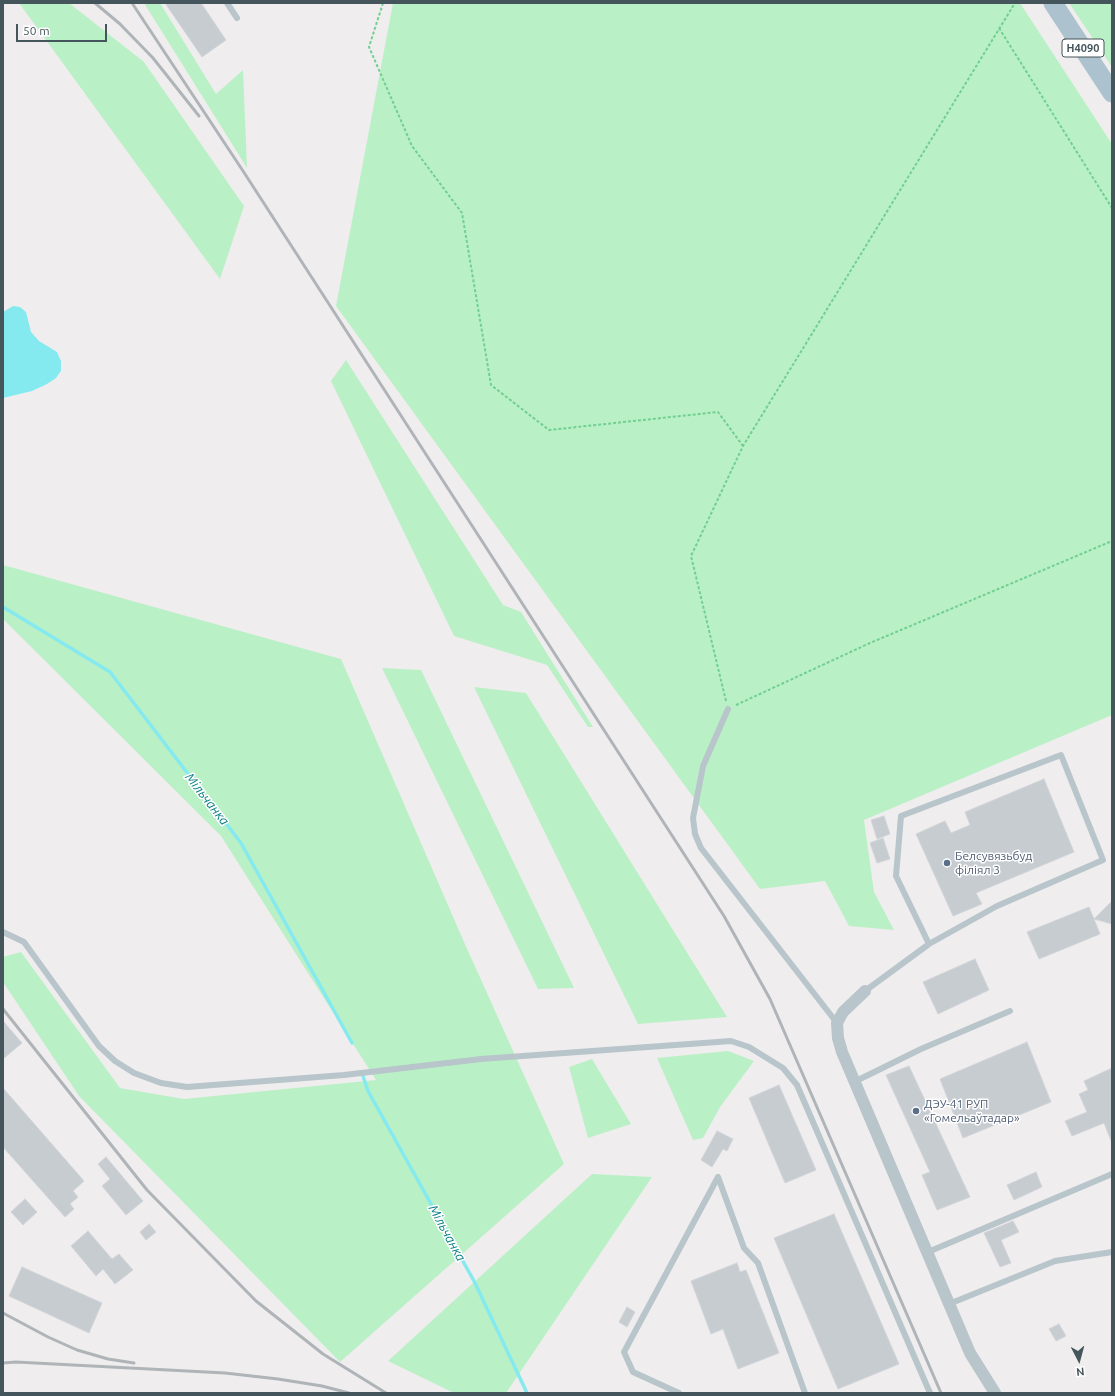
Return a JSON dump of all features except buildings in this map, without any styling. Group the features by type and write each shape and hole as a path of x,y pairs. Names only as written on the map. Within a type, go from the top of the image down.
{"main road":[{"name":"Н4090","path":"1054,3 1112,93"}],"street":[{"path":"865,991 843,1012 837,1024 842,1052 970,1353 995,1393"}],"lane":[{"path":"227,3 237,18"},
{"path":"728,709 703,766 693,818 695,834 701,848 837,1024"},
{"path":"865,991 929,944 997,906 1103,860 1061,755 901,816 896,876 929,944"},
{"path":"3,932 24,942 99,1046 115,1061 134,1073 161,1083 188,1087 344,1075 481,1059 731,1041 749,1047 783,1068 797,1085 930,1393"},
{"path":"854,1082 921,1048 1010,1011"},
{"path":"928,1252 1112,1174"},
{"path":"679,1393 633,1372 624,1352 718,1177 744,1248 758,1264 805,1393"},
{"path":"949,1304 1055,1261 1112,1252"}],"path":[{"path":"383,3 369,47 412,146 462,213 491,385 549,430 718,412 743,446"},
{"path":"1015,3 743,446 691,556 728,709 870,643 1112,541"},
{"path":"999,28 1112,208"}],"green space":[{"path":"19,3 69,3 144,62 244,206 220,279"},
{"path":"144,3 160,3 216,94 243,70 247,168"},
{"path":"393,3 1020,3 1112,144 1112,715 864,820 874,892 894,930 849,926 825,881 760,889 336,306"},
{"path":"1069,3 1112,3 1112,67"},
{"path":"346,360 503,605 521,612 593,727 588,727 547,665 454,636 331,381"},
{"path":"3,565 341,659 464,942 564,1164 340,1362 79,1096 3,982 3,957 21,952 120,1088 184,1099 376,1080 221,836 3,619"},
{"path":"382,668 421,670 574,988 538,989"},
{"path":"474,687 526,693 727,1017 638,1024"},
{"path":"728,1051 754,1061 720,1107 703,1138 693,1140 657,1058"},
{"path":"592,1059 631,1124 588,1138 569,1067"},
{"path":"592,1174 652,1177 506,1393 454,1393 388,1361"}],"water":[{"path":"13,306 20,307 26,312 31,332 39,341 57,352 61,361 61,371 56,378 32,391 3,398 3,312"}],"waterway":[{"name":"Мільчанка","path":"3,607 110,672 241,843 352,1043"},
{"name":"Мільчанка","path":"363,1076 368,1091 474,1281 527,1393"}],"railway":[{"path":"95,3 120,24 153,58 199,116"},
{"path":"132,3 245,174 724,916 770,999 941,1393"},
{"path":"3,1009 147,1190 256,1301 323,1354 386,1393"},
{"path":"3,1313 48,1337 77,1350 108,1359 134,1363"},
{"path":"3,1363 16,1362 225,1373 322,1386 349,1393"}],"place":[{"name":"Белсувязьбуд філіял 3","path":"947,863"},
{"name":"ДЭУ-41 РУП «Гомельаўтадар»","path":"916,1111"}]}
